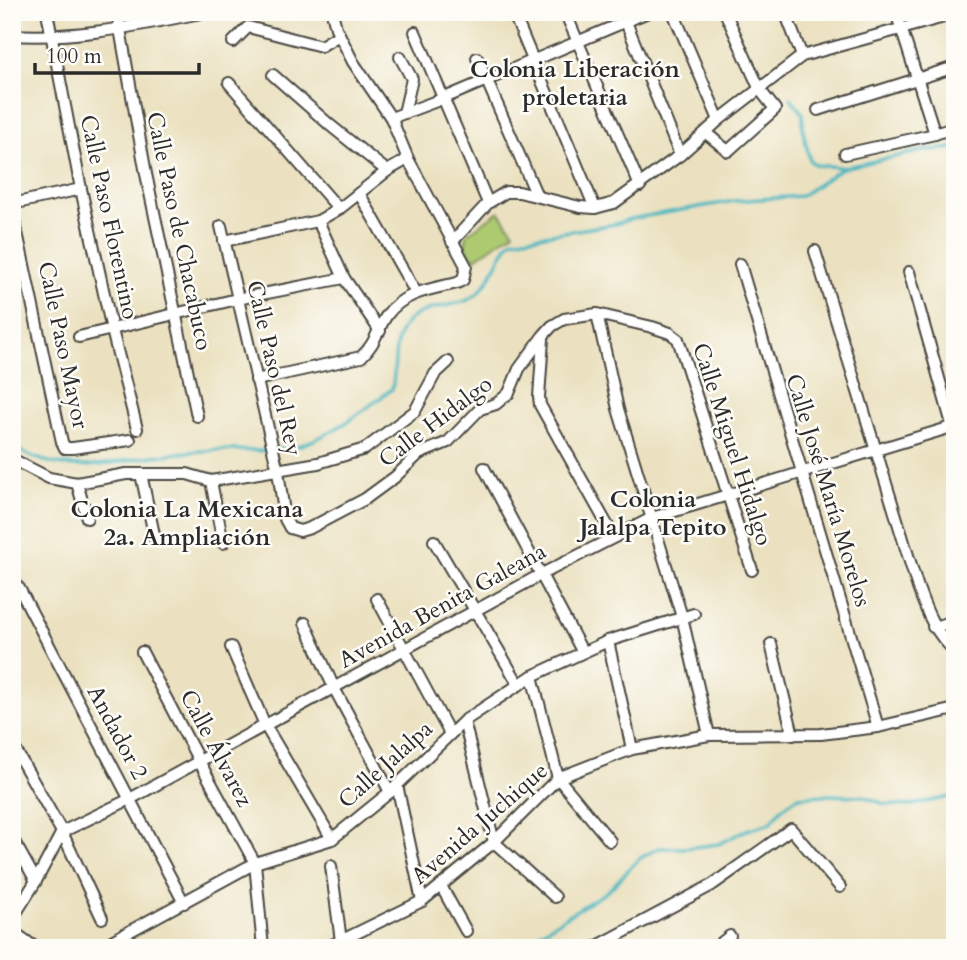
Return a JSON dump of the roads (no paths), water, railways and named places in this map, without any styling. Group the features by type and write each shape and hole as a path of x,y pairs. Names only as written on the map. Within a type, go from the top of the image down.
{"street":[{"name":"Calle Paso Florentino","path":"47,12 111,330 137,429"},
{"name":"Calle Paso de Chacabuco","path":"117,12 146,174 197,416"},
{"path":"12,35 53,37 120,29 206,12"},
{"path":"256,380 361,357 373,346 388,314 404,300 416,293 463,280 466,266 408,159 391,118 353,62 331,12"},
{"path":"513,12 595,208"},
{"path":"565,12 640,186"},
{"path":"391,118 578,41 624,17 649,12"},
{"path":"673,12 719,120"},
{"path":"706,133 728,151 775,109 760,90 725,12"},
{"path":"785,12 802,56"},
{"path":"895,12 935,134"},
{"path":"453,242 488,203 506,192 519,192 580,207 595,208 614,203 680,155 719,120 802,56 955,14"},
{"path":"624,17 680,155"},
{"path":"233,42 248,27 321,46 339,35"},
{"path":"415,32 488,203"},
{"path":"401,57 412,79 404,113"},
{"path":"477,58 537,196"},
{"path":"818,110 955,67"},
{"path":"273,75 331,127 387,171"},
{"path":"229,83 339,209"},
{"path":"845,154 955,127"},
{"path":"224,241 318,221 408,159"},
{"path":"12,207 81,189"},
{"path":"359,193 416,293"},
{"name":"Calle Paso Mayor","path":"12,207 17,247 65,448 130,440"},
{"path":"318,221 344,278 380,331"},
{"name":"Calle Paso del Rey","path":"221,226 277,468 285,519"},
{"path":"815,251 918,588 933,627 942,640 955,651"},
{"name":"Calle José María Morelos","path":"740,264 878,727"},
{"path":"909,272 954,429"},
{"path":"79,338 237,299 344,278"},
{"path":"597,314 618,409 682,617 709,736"},
{"name":"Calle Hidalgo","path":"285,519 290,528 300,531 310,528 365,499 395,477 419,454 448,442 480,409 496,404 509,393 519,369 543,336 552,326 564,319 597,314 670,333"},
{"name":"Calle Miguel Hidalgo","path":"670,333 678,339 752,570"},
{"path":"543,336 540,405 614,537"},
{"path":"12,459 49,478 77,483 126,474 187,474 211,481 318,463 365,449 415,411 435,374 448,362"},
{"name":"Avenida Benita Galeana","path":"62,832 130,799 542,574 652,518 954,429"},
{"path":"484,468 582,651"},
{"path":"142,474 155,539"},
{"path":"211,481 223,542"},
{"path":"77,483 87,518"},
{"path":"433,541 519,685"},
{"name":"Andador 2","path":"12,582 19,588 184,903"},
{"path":"377,599 450,734"},
{"name":"Calle Jalalpa","path":"105,948 110,942 256,863 332,839 394,788 464,720 532,676 608,641 694,614"},
{"path":"933,627 955,621"},
{"path":"305,623 334,688 394,788 422,901"},
{"path":"608,641 632,749"},
{"path":"771,644 793,735"},
{"path":"230,647 265,725 332,839"},
{"name":"Calle Álvarez","path":"142,652 256,863"},
{"path":"532,676 558,778 610,841"},
{"name":"Avenida Juchique","path":"326,948 422,901 494,842 558,778 632,749 709,736 821,734 878,727 955,709"},
{"path":"464,720 494,842 555,897"},
{"path":"12,744 62,832 102,918"},
{"path":"594,948 712,885 791,829 840,887"},
{"path":"12,919 62,832"},
{"path":"12,838 36,881"},
{"path":"256,863 263,948"},
{"path":"331,866 341,941"},
{"path":"441,886 466,930"},
{"path":"12,931 36,948"},
{"path":"715,948 730,936"}],"waterway":[{"path":"791,98 803,114 803,131 810,161 816,165 840,167"},
{"path":"12,446 43,461 78,466 188,452 284,449 301,445 338,428 392,389 397,341 406,324 425,311 459,303 477,294 488,281 512,240 616,224 630,219 734,201 801,196 842,168 927,150 955,148"},
{"path":"530,948 534,946 541,932 608,891 639,859 658,848 719,844 744,831 770,823 782,808 798,797 863,796 884,804 907,806 955,796"}],"district":[{"name":"Colonia Liberación proletaria","path":"575,83"},
{"name":"Colonia Jalalpa Tepito","path":"653,513"},
{"name":"Colonia La Mexicana 2a. Ampliación","path":"187,523"}]}
